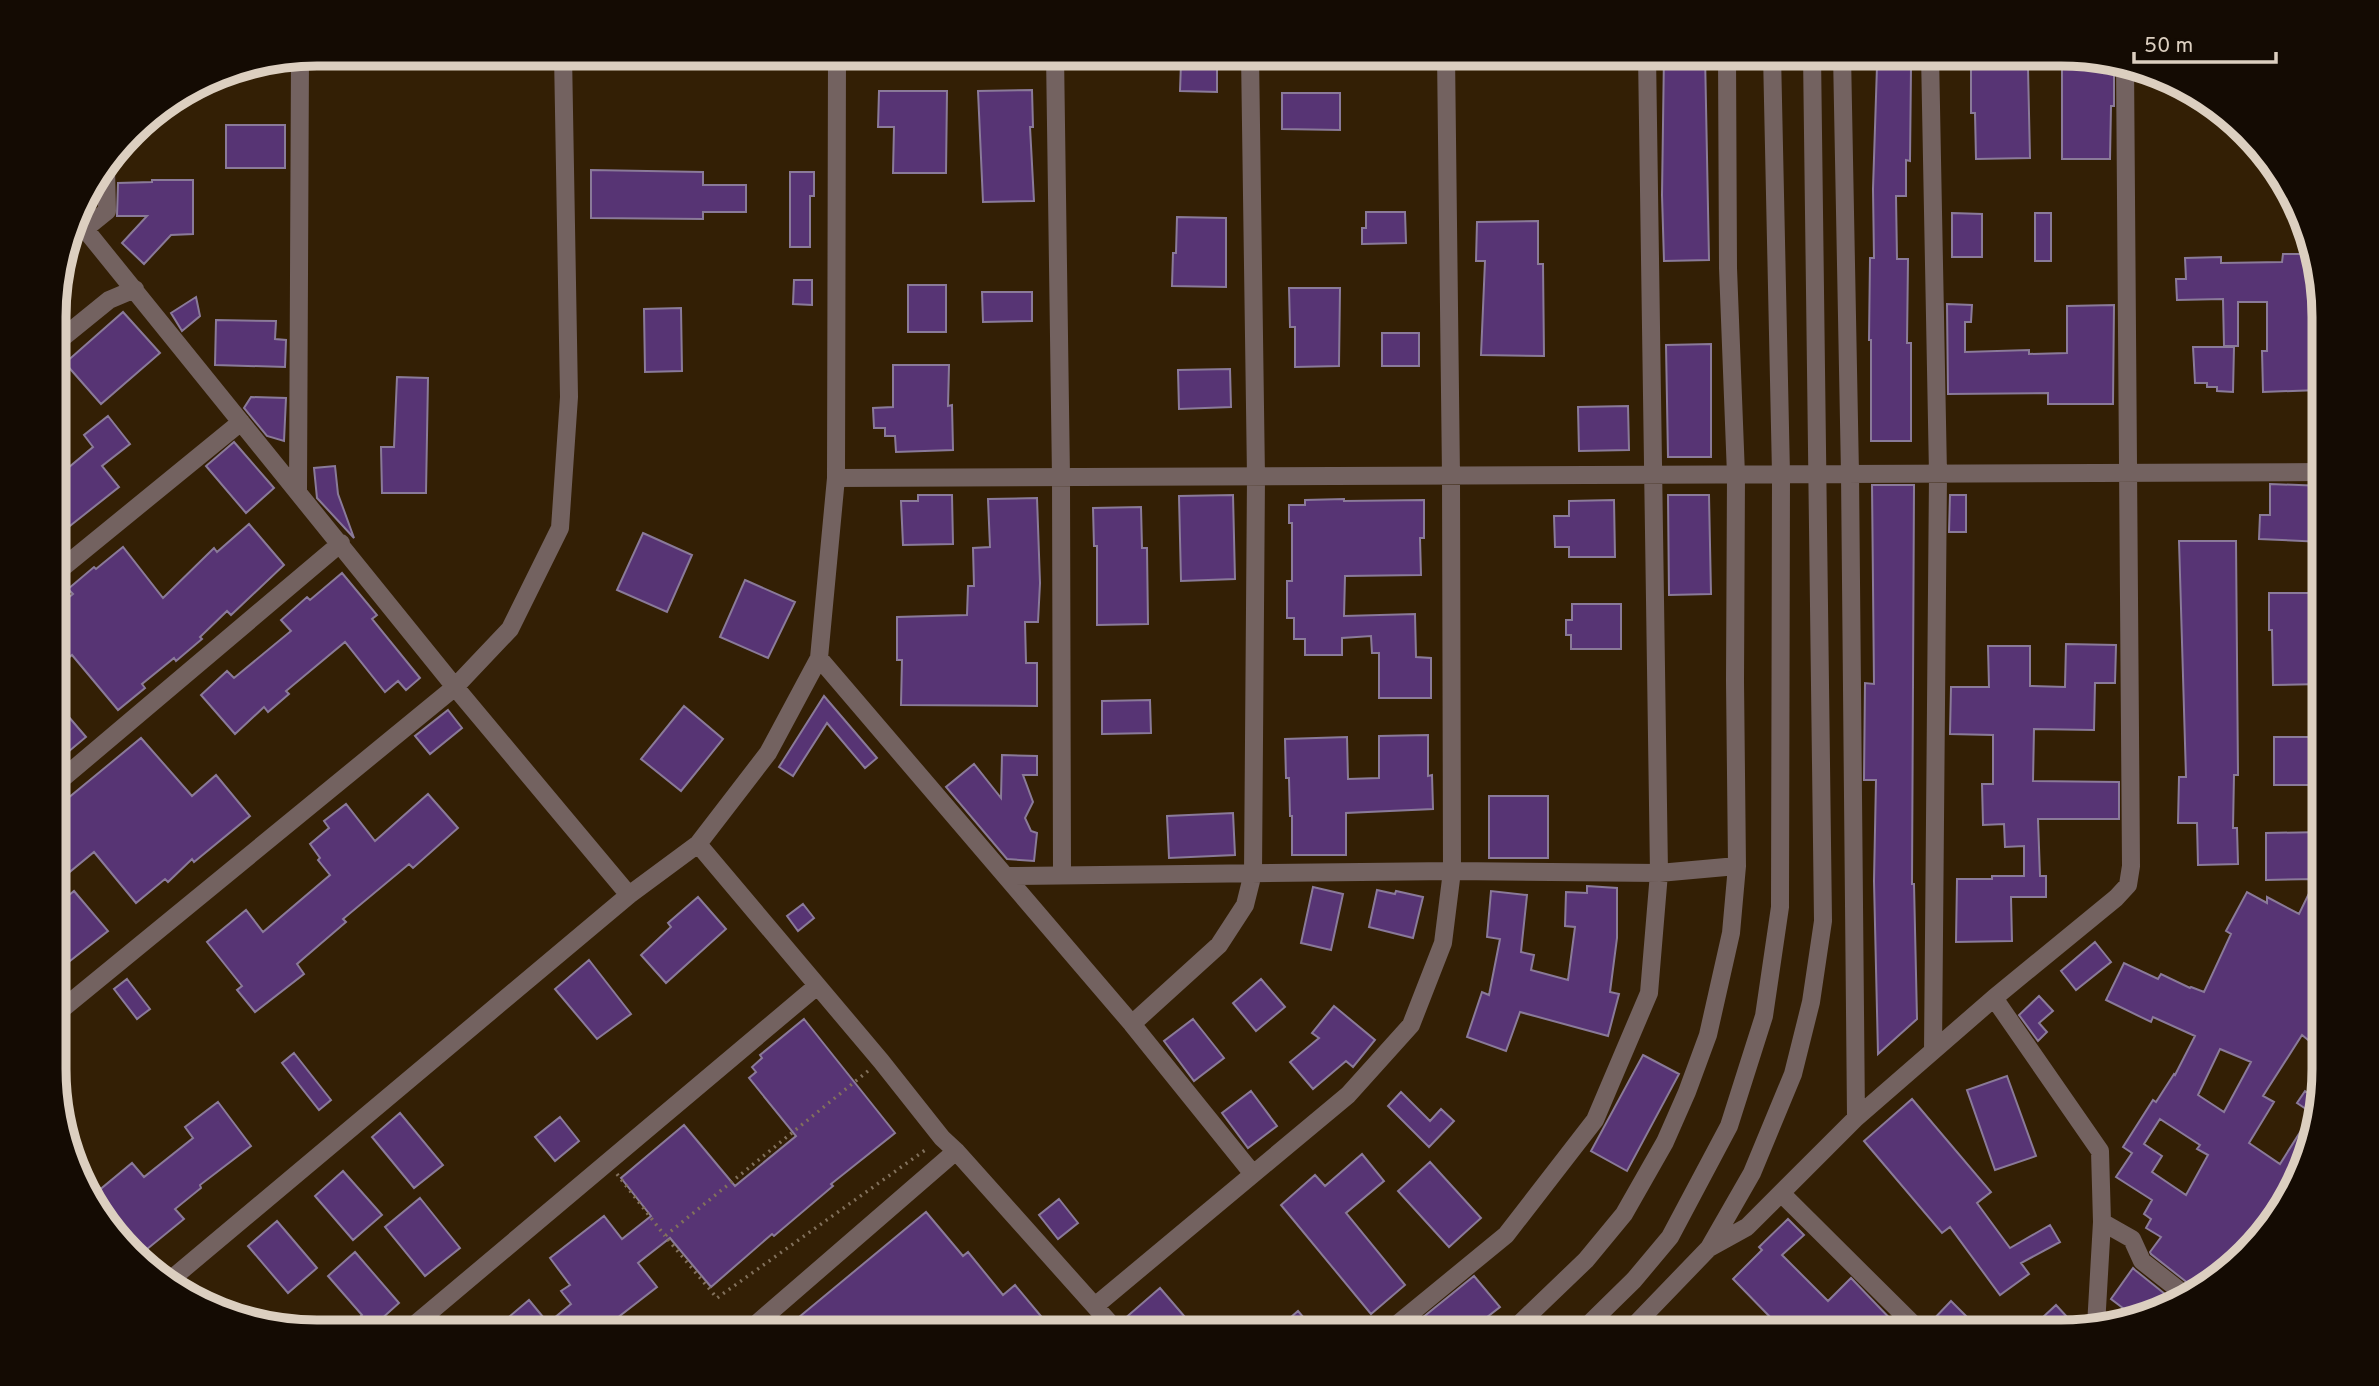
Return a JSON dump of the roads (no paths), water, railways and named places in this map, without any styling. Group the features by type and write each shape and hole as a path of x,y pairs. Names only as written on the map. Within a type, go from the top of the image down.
{"street":[{"path":"66,1007 455,687 510,629 560,528 569,397 563,66"},
{"path":"176,1275 629,895 698,844 768,753 819,658 836,478 837,66"},
{"path":"1055,66 1061,477 1062,875"},
{"path":"1132,1024 1219,946 1245,905 1253,873 1256,477 1250,66"},
{"path":"1095,1306 1348,1095 1411,1025 1443,943 1452,871 1447,66"},
{"path":"1402,1320 1506,1235 1595,1120 1649,993 1659,873 1647,66"},
{"path":"1523,1320 1586,1260 1624,1214 1665,1142 1688,1092 1708,1035 1731,933 1737,866 1736,475 1727,268 1727,66"},
{"path":"1593,1320 1634,1280 1670,1237 1729,1126 1764,1016 1780,907 1781,474 1772,66"},
{"path":"1640,1320 1709,1248 1752,1173 1793,1074 1811,1002 1823,920 1812,66"},
{"path":"1842,66 1850,474 1856,1118"},
{"path":"1930,66 1938,474 1933,1051"},
{"path":"298,492 300,67"},
{"path":"1709,1248 1747,1227 1856,1118 2128,886 2131,866 2125,75"},
{"path":"86,221 107,211 106,182"},
{"path":"84,227 455,687 629,895"},
{"path":"66,336 109,300 135,289"},
{"path":"66,566 241,422"},
{"path":"836,478 2312,472"},
{"path":"66,776 341,543"},
{"path":"819,658 1132,1024 1254,1174"},
{"path":"698,844 881,1061 942,1138 1107,1320"},
{"path":"1007,876 1452,871 1659,873 1737,866"},
{"path":"420,1320 817,986"},
{"path":"1994,998 2100,1151 2102,1222 2097,1317"},
{"path":"761,1320 956,1151"},
{"path":"1781,1193 1909,1320"},
{"path":"2102,1222 2132,1239 2142,1261 2179,1290"}]}
